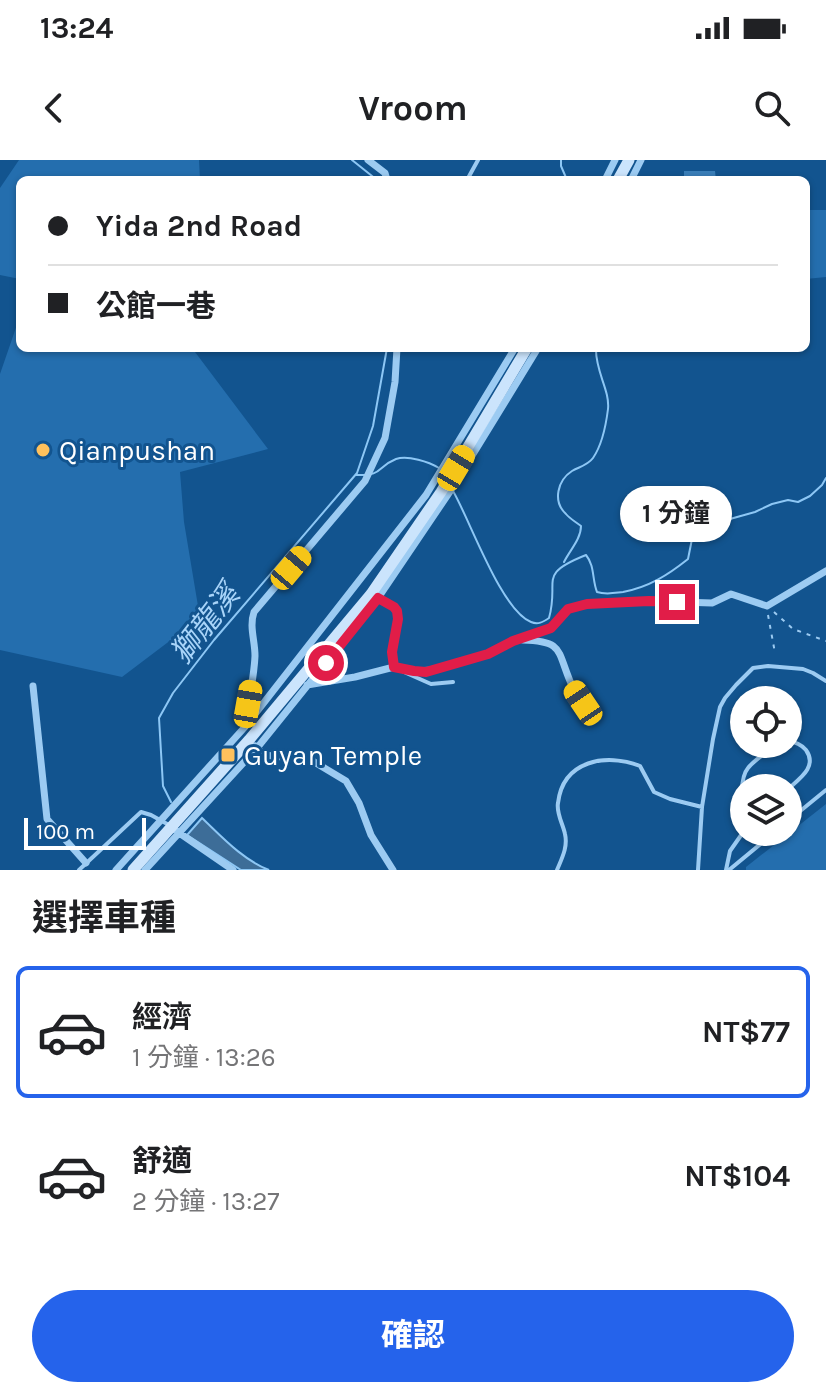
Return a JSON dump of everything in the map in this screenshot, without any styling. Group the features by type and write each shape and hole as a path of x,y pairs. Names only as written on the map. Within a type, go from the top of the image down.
{"street":[{"path":"368,160 386,176"},
{"path":"393,870 371,835 359,803 346,781 311,760 264,755 244,728 254,671 251,622 254,612 365,481 385,438 397,352"},
{"path":"193,801 244,728 426,495 513,352"},
{"path":"253,744 293,688 375,596 525,352"},
{"path":"133,870 193,801 253,744 308,685 451,490 536,352"},
{"path":"293,688 394,667 414,671 434,670 488,654 513,641 551,628 568,609 587,604 649,601 712,603 731,594 767,606 826,571"},
{"path":"375,596 397,611 392,652 394,667"},
{"path":"513,641 540,640 555,647 560,652 571,685 583,703"},
{"path":"33,686 47,819 86,863"},
{"path":"116,870 170,826"},
{"path":"145,870 170,826"},
{"path":"170,826 233,870"}],"lane":[{"path":"394,667 431,684 453,682"},
{"path":"698,870 702,807 713,739 725,698 753,668 803,669 826,681"},
{"path":"802,746 810,762 802,777"},
{"path":"745,774 760,758"},
{"path":"557,870 566,848 557,806 560,795 575,769 592,761 629,762 640,766 654,792 702,807"},
{"path":"802,810 826,790"},
{"path":"79,870 141,812 170,826"},
{"path":"727,870 733,846"},
{"path":"727,870 757,846"}],"path":[{"path":"767,606 793,629 826,641"},
{"path":"767,606 775,653"}],"shaded area":[{"path":"19,160 199,160 200,176 16,176 16,278 0,275 0,188"},
{"path":"810,210 826,210 826,277 810,279"},
{"path":"16,328 16,352 195,352 268,449 180,472 184,522 200,618 122,677 0,650 0,374"},
{"path":"826,804 826,870 746,870 773,846 802,846 802,823"},
{"path":"202,818 242,854 269,870 241,870 187,835"}],"building":[{"path":"684,171 715,171 716,176 684,176"}],"waterway":[{"name":"獅龍溪","path":"352,160 372,176"},
{"path":"561,160 565,176"},
{"name":"獅龍溪","path":"171,802 163,786 159,718 173,693 214,640 357,473 373,426 386,352"},
{"path":"564,562 581,526 562,509 558,491 567,475 593,458 607,415 607,395 596,352"},
{"path":"356,475 376,472 401,458 439,468"},
{"path":"453,491 509,601 520,614 536,623 549,618 555,573 571,562 586,555 597,592 623,592 641,587 666,575 688,559 692,539 730,519 772,504 788,500 798,502 810,496 826,478"}],"place":[{"name":"Qianpushan","path":"43,450"},
{"name":"Guyan Temple","path":"228,755"}],"route":[{"path":"326,663 378,598 397,611 392,652 394,667 426,672 488,654 513,641 551,628 568,609 587,604 677,602"}]}
